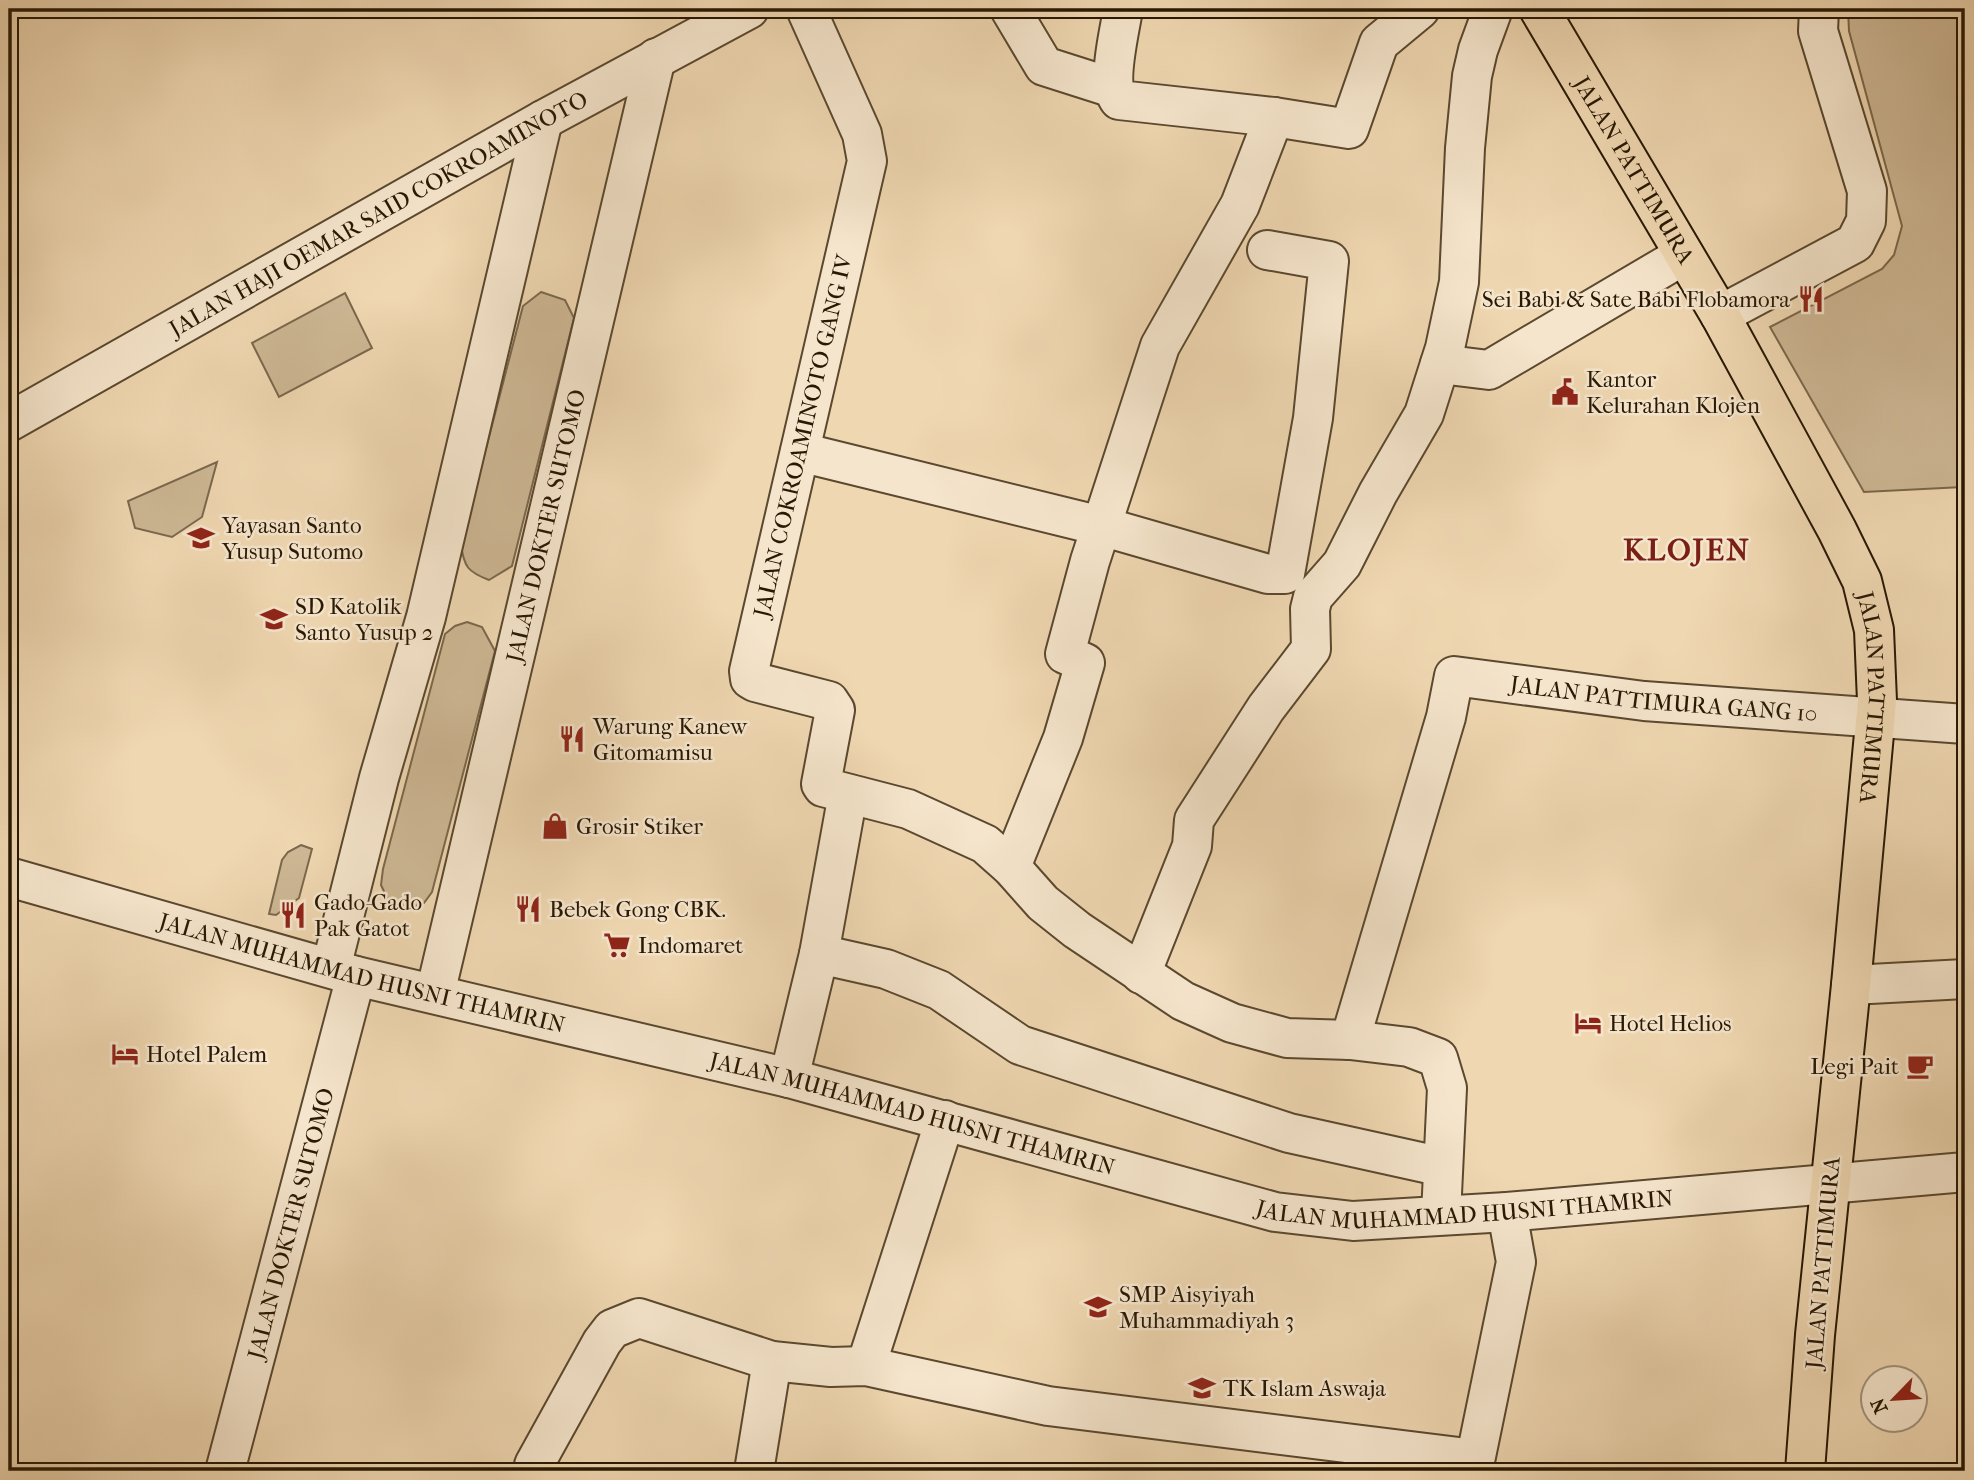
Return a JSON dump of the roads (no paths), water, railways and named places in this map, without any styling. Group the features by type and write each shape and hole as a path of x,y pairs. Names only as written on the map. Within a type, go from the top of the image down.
{"main road":[{"name":"JALAN PATTIMURA","path":"1539,9 1720,315 1837,530 1862,581 1874,630 1877,701 1815,1335 1805,1471"}],"street":[{"name":"JALAN HAJI OEMAR SAID COKROAMINOTO","path":"9,422 543,120 749,9"},
{"name":"JALAN COKROAMINOTO GANG IV","path":"806,9 862,134 867,161 749,671 750,679 755,682 829,701 834,705 821,784 826,789 848,794"},
{"path":"1010,9 1044,66 1113,88"},
{"path":"1122,9 1113,88 1119,100 1274,117 1349,129 1379,43 1420,9"},
{"path":"1141,974 1192,846 1194,820 1266,708 1311,649 1310,609 1313,597 1342,564 1378,493 1424,414 1440,364 1459,282 1465,148 1472,76 1493,9"},
{"path":"1720,315 1855,243 1866,221 1867,191 1818,31 1819,9"},
{"name":"JALAN DOKTER SUTOMO","path":"435,994 656,58"},
{"path":"1011,867 1063,738 1085,663 1065,654 1101,526 1160,346 1240,205 1274,117"},
{"name":"JALAN DOKTER SUTOMO","path":"225,1471 344,972 379,778 426,617 543,120"},
{"path":"800,452 1101,526 1268,574 1285,574 1313,418 1329,261 1267,250"},
{"path":"1440,364 1489,370 1684,255"},
{"name":"JALAN PATTIMURA GANG 10","path":"1350,1040 1446,717 1454,676 1644,702 1965,724"},
{"path":"789,1078 819,954 848,794 908,809 985,844 1011,867 1043,902 1077,930 1183,1001 1232,1023 1287,1038 1350,1040 1409,1047 1438,1058 1447,1088 1441,1215"},
{"name":"JALAN MUHAMMAD HUSNI THAMRIN","path":"9,877 344,972 789,1078 1275,1212 1353,1221 1507,1212 1965,1172"},
{"path":"819,954 886,969 939,990 1020,1045 1289,1133 1443,1167"},
{"path":"1851,985 1965,979"},
{"path":"866,1366 945,1121"},
{"path":"534,1471 534,1465 603,1342 612,1329 639,1318 772,1361 831,1367 866,1366 1048,1406 1474,1465 1516,1262 1507,1212"},
{"path":"754,1471 772,1361"}],"place":[{"name":"Sei Babi & Sate Babi Flobamora","path":"1811,299"},
{"name":"Kantor Kelurahan Klojen","path":"1565,392"},
{"name":"Yayasan Santo Yusup Sutomo","path":"201,538"},
{"name":"SD Katolik Santo Yusup 2","path":"274,619"},
{"name":"Warung Kanew Gitomamisu","path":"572,739"},
{"name":"Grosir Stiker","path":"555,826"},
{"name":"Bebek Gong CBK.","path":"528,909"},
{"name":"Gado-Gado Pak Gatot","path":"293,915"},
{"name":"Indomaret","path":"617,945"},
{"name":"Hotel Helios","path":"1588,1023"},
{"name":"Hotel Palem","path":"125,1054"},
{"name":"Legi Pait","path":"1920,1066"},
{"name":"SMP Aisyiyah Muhammadiyah 3","path":"1098,1307"},
{"name":"TK Islam Aswaja","path":"1202,1388"}],"district":[{"name":"KLOJEN","path":"1687,550"}]}
